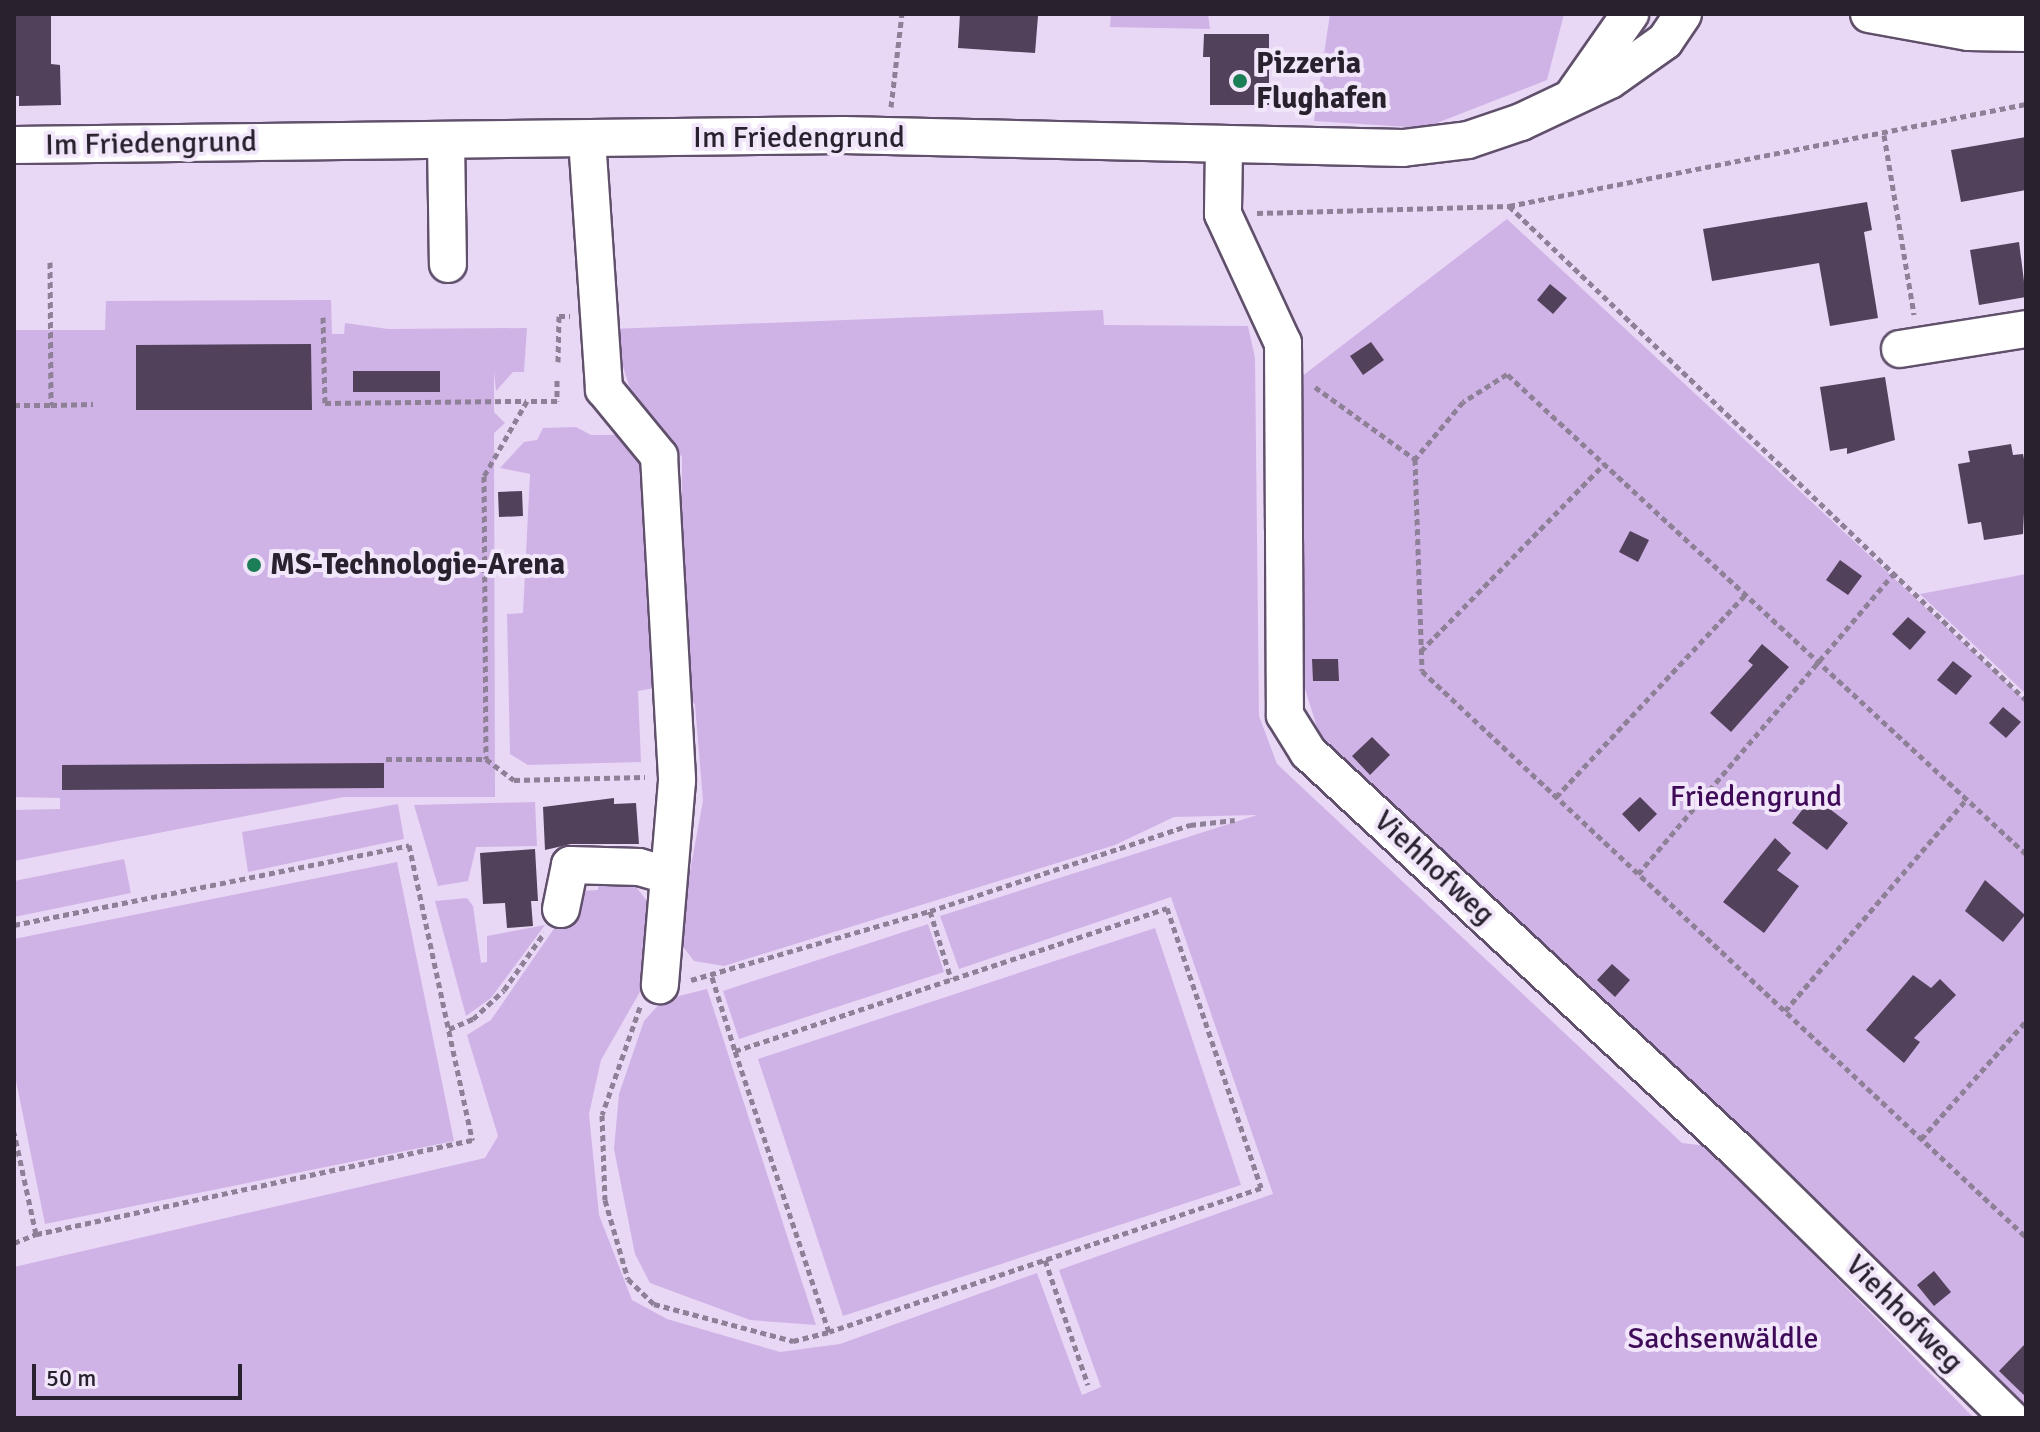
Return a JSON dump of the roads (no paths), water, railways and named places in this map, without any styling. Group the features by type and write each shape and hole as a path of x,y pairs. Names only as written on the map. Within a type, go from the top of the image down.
{"street":[{"path":"1574,94 1602,14"},
{"name":"Im Friedengrund","path":"1574,94 1630,14"},
{"name":"Im Friedengrund","path":"14,145 887,136 1224,147 1403,148 1468,140 1521,122 1574,94 1622,74 1665,41 1683,14"},
{"path":"1869,14 1968,32 2026,33"},
{"path":"587,139 604,389 659,456 677,775 660,985"},
{"path":"446,141 448,264"},
{"name":"Viehhofweg","path":"1224,147 1223,214 1283,343 1285,715 1308,752 1738,1151 2010,1418"},
{"path":"1916,342 2026,329"},
{"path":"561,909 570,865 639,867 667,875"}],"place":[{"name":"Pizzeria Flughafen","path":"1240,81"},
{"name":"MS-Technologie-Arena","path":"254,565"}],"park label":[{"name":"Friedengrund","path":"1756,797"},
{"name":"Sachsenwäldle","path":"1723,1339"}]}
